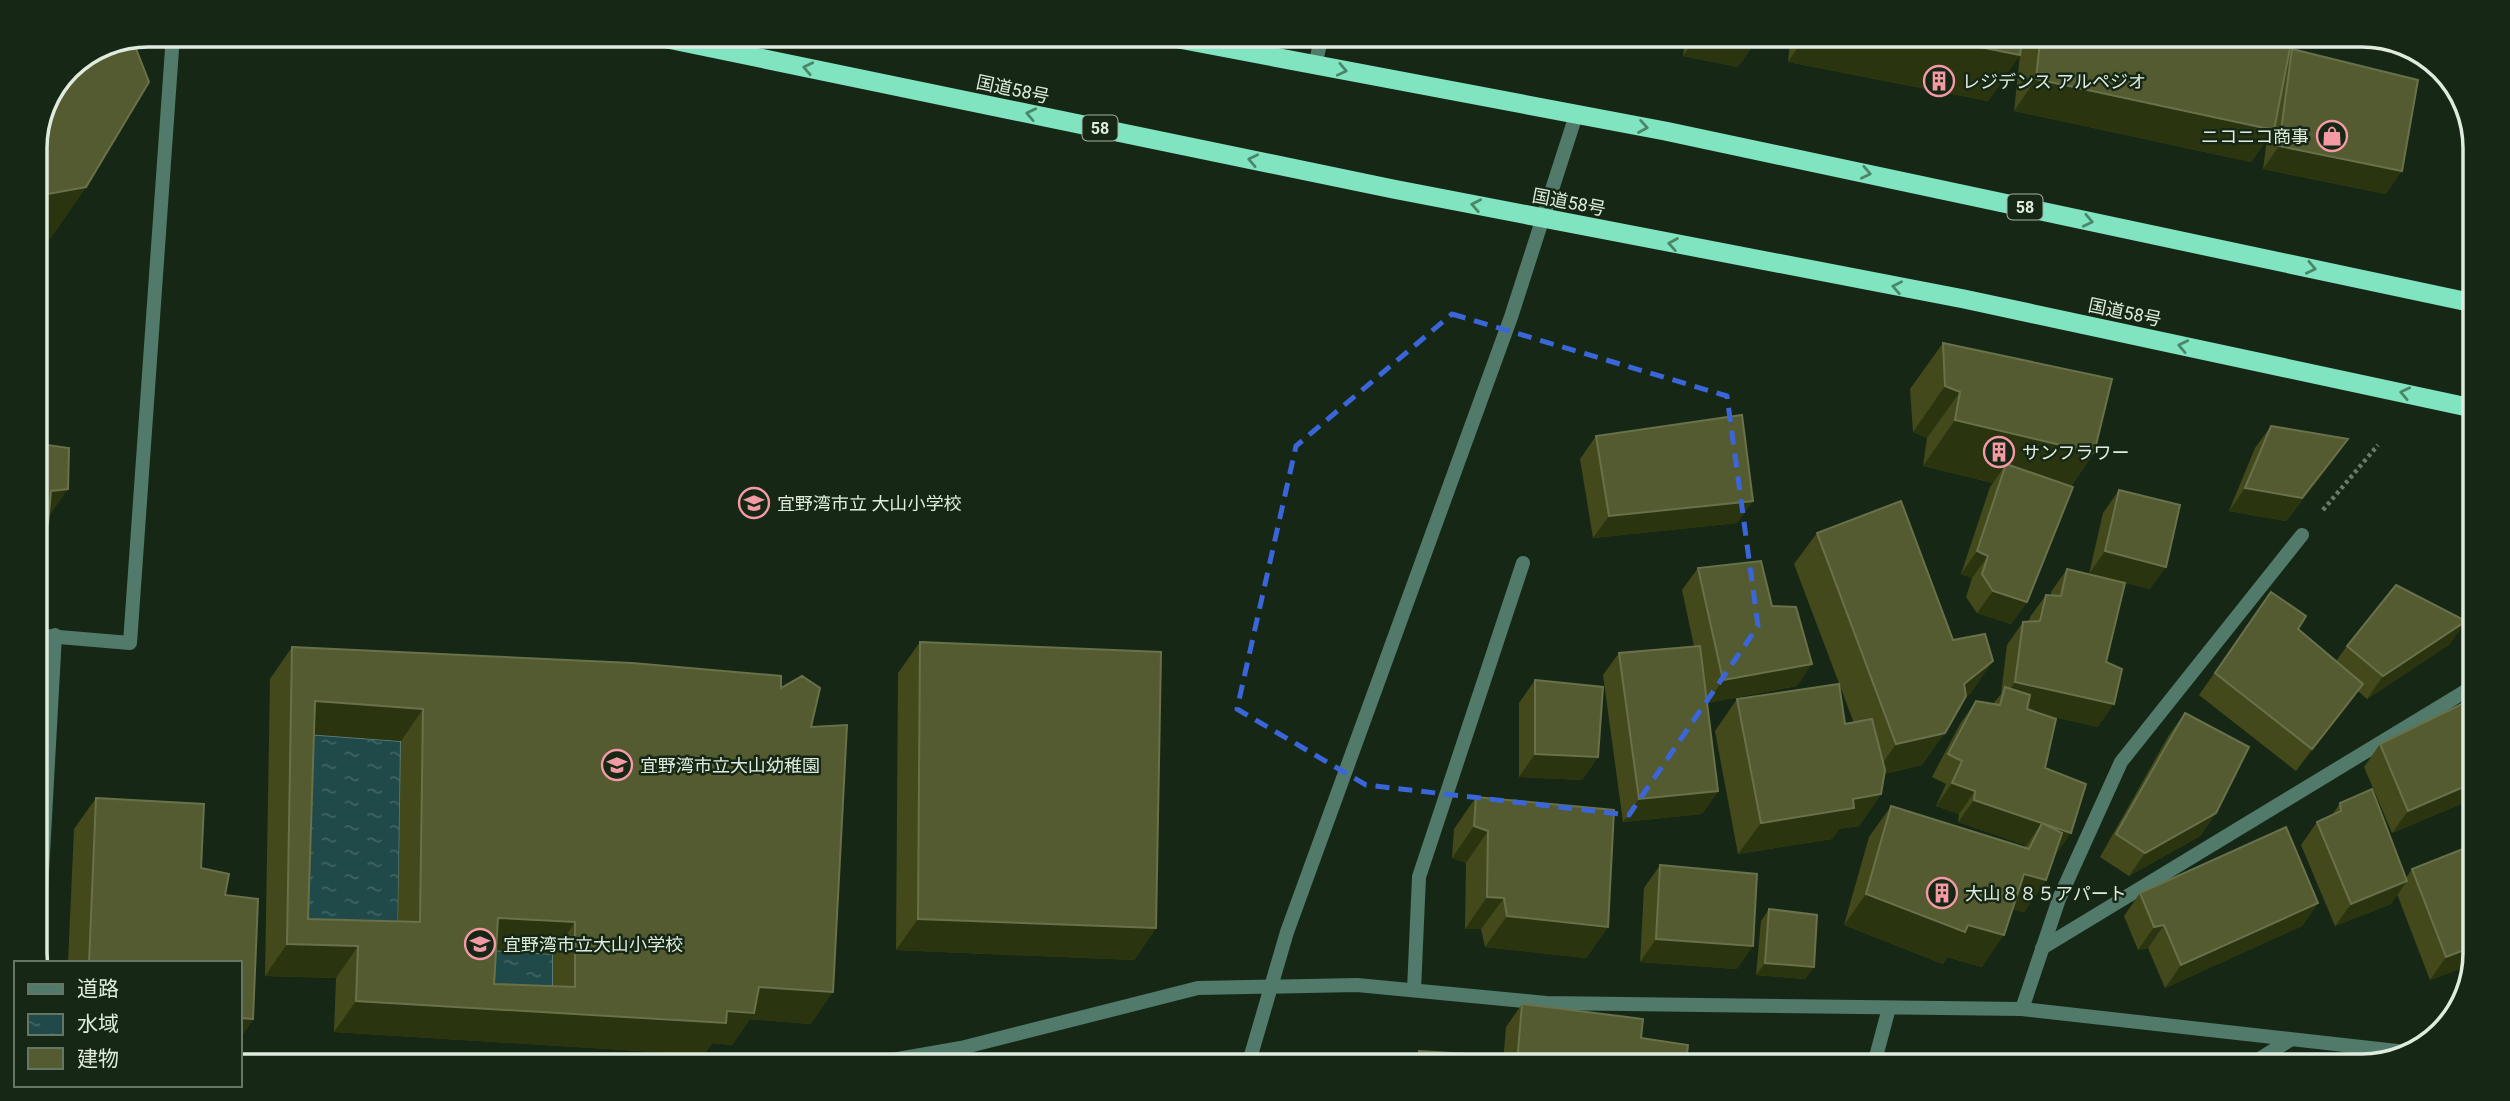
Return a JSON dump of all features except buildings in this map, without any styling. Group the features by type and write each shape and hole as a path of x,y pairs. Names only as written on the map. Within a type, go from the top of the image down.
{"highway":[{"name":"国道58号","path":"707,47 1543,219 1964,299 2463,406"},
{"name":"58","path":"1221,47 1768,153 2463,301"}],"street":[{"path":"47,635 130,643 172,47"},
{"path":"1315,65 1319,47"},
{"path":"1251,1054 1287,932 1511,317 1576,115"},
{"path":"2022,1009 2059,899 2121,762 2302,535"},
{"path":"1414,990 1419,877 1523,562"},
{"path":"47,781 55,635"},
{"path":"2042,948 2463,693"},
{"path":"926,1054 961,1048 1198,988 1357,985 1546,1003 2022,1009 2088,1014 2388,1050"},
{"path":"1877,1054 1889,1008"},
{"path":"2267,1054 2290,1040"}],"path":[{"path":"2302,535 2378,445"}],"highlighted area":[{"path":"1452,314 1727,396 1758,626 1629,815 1366,785 1237,709 1296,446"}],"water":[{"path":"292,733 401,741 398,954 286,950"},
{"path":"476,949 553,954 553,1019 472,1015"}],"place":[{"name":"レジデンス アルペジオ","path":"1939,81"},
{"name":"ニコニコ商事","path":"2332,136"},
{"name":"サンフラワー","path":"1999,452"},
{"name":"宜野湾市立 大山小学校","path":"754,503"},
{"name":"宜野湾市立大山幼稚園","path":"617,765"},
{"name":"大山８８５アパート","path":"1942,893"},
{"name":"宜野湾市立大山小学校","path":"480,944"}]}
